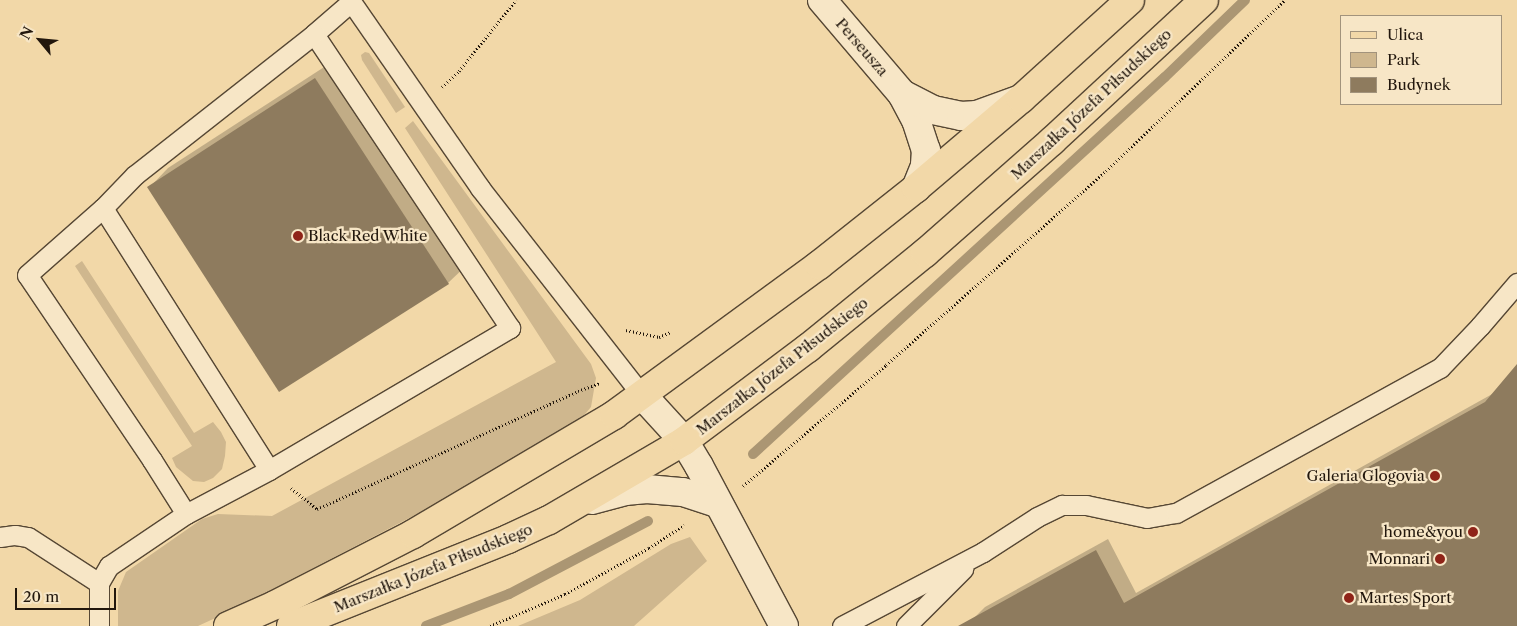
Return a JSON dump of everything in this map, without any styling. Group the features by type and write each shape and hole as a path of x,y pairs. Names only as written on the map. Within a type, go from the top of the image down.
{"main road":[{"name":"Marszałka Józefa Piłsudskiego","path":"228,626 275,605 413,534 614,416 819,265 916,188 1021,99 1130,0"},
{"name":"Marszałka Józefa Piłsudskiego","path":"291,626 508,539 581,503 684,441 808,348 925,253 1052,141 1204,0"}],"street":[{"name":"Perseusza","path":"822,0 902,94 922,134 926,150 925,166 916,188"},
{"name":"Perseusza","path":"902,94 933,110 962,116 977,115 1021,99"},
{"path":"642,395 684,441 784,626"},
{"path":"581,503 625,491 647,489 683,492 717,503"}],"lane":[{"path":"186,514 152,460 27,275 103,208 135,174 314,34 350,1 480,188 587,328 642,395"},
{"path":"99,626 99,582 109,566 119,558 186,514 269,470 510,328 314,34"},
{"path":"103,208 269,470"},
{"path":"842,626 983,552 1037,516 1062,505 1086,506 1147,518 1176,513 1440,368 1517,283"},
{"path":"0,537 15,534 28,537 99,582"},
{"path":"906,626 983,552"}],"path":[{"path":"459,72 516,0"},
{"path":"490,626 565,594 649,548 717,503 780,457 1106,171 1285,0"},
{"path":"587,328 612,328 659,337 678,329"},
{"path":"269,470 317,509 569,395 603,382 622,370"}],"green space":[{"path":"365,52 369,53 405,107 396,113 362,60 361,55"},
{"path":"413,121 591,364 596,378 591,407 580,420 461,491 235,609 198,626 118,626 118,591 126,572 202,519 218,514 272,516 556,362 405,128"},
{"path":"82,261 194,433 213,422 221,432 226,442 225,456 222,469 213,478 204,482 193,481 176,467 172,458 192,446 75,266"},
{"path":"690,537 707,561 634,626 518,626 580,600 671,544"}],"building":[{"name":"Black Red White","path":"315,78 449,284 279,392 147,187"},
{"name":"Galeria Glogovia","path":"1517,364 1517,626 958,626 1096,550 1124,603 1485,402"}],"waterway":[{"path":"753,454 1165,77 1245,0"},
{"path":"426,626 509,594 648,521"}],"place":[{"name":"Black Red White","path":"298,236"},
{"name":"Galeria Glogovia","path":"1435,476"},
{"name":"home&you","path":"1473,532"},
{"name":"Monnari","path":"1440,559"},
{"name":"Martes Sport","path":"1349,598"}]}
